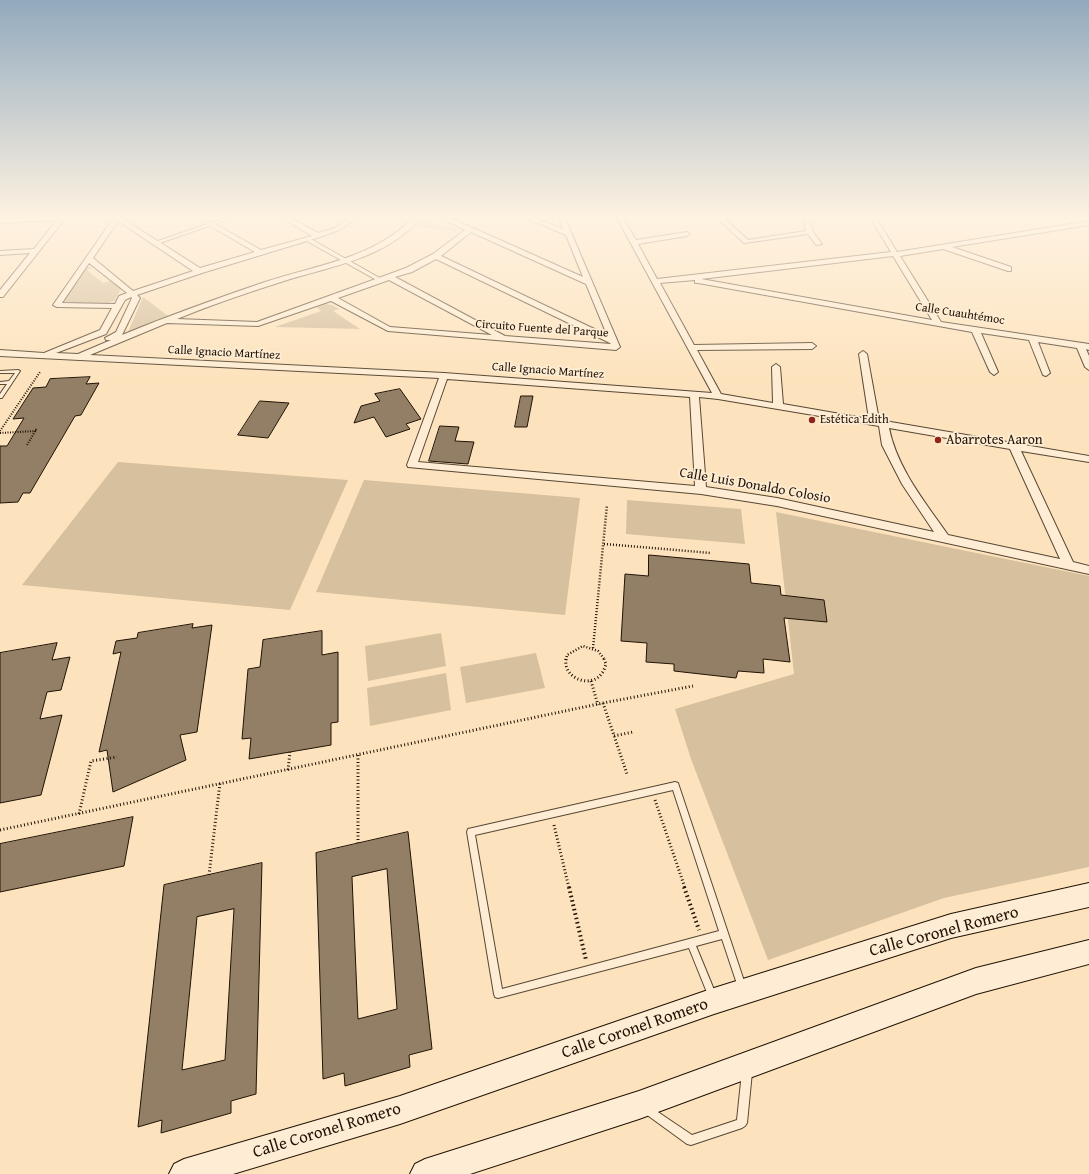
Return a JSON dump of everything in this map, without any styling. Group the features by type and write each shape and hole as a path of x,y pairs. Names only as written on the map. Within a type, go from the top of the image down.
{"main road":[{"name":"Calle Coronel Romero","path":"184,1174 212,1171 400,1110 743,991 951,926 1089,895"},
{"path":"425,1174 640,1105 976,981 1089,952"}],"street":[{"path":"0,295 4,286 18,271"},
{"path":"81,271 57,305 118,306"},
{"path":"61,356 118,334 136,298 103,271"},
{"path":"44,356 103,332 122,298 199,271"},
{"path":"77,357 165,320 253,288 312,271"},
{"path":"363,271 382,281"},
{"path":"165,320 258,324 408,271"},
{"path":"467,271 614,342"},
{"path":"562,271 590,283"},
{"name":"Circuito Fuente del Parque","path":"332,298 388,330 616,347 585,271"},
{"path":"650,271 718,396"},
{"path":"656,281 754,271"},
{"path":"906,271 938,324"},
{"path":"391,278 505,339"},
{"name":"Calle Cuauhtémoc","path":"685,279 938,324 1085,346"},
{"path":"107,359 116,348 182,321"},
{"path":"975,329 994,372"},
{"path":"1032,338 1046,373"},
{"path":"692,348 812,346"},
{"path":"1085,346 1089,367"},
{"name":"Calle Ignacio Martínez","path":"0,353 444,376 718,396 1089,459"},
{"path":"863,354 879,423 887,445 907,484 945,539"},
{"path":"776,367 778,406"},
{"name":"Calle Luis Donaldo Colosio","path":"444,376 412,464 701,490 777,502 1089,570"},
{"path":"694,394 701,490"},
{"path":"1014,446 1069,566"}],"lane":[{"path":"0,372 18,371 0,398"},
{"path":"0,383 11,382"},
{"path":"724,934 498,994 471,832 675,786 743,991"},
{"path":"691,943 714,1001"},
{"path":"640,1105 691,1140 742,1123 747,1066"}],"path":[{"path":"0,432 40,372"},
{"path":"27,445 37,428"},
{"path":"0,432 36,431"},
{"path":"593,648 607,505"},
{"path":"604,544 711,553"},
{"path":"583,646 593,648 601,653 606,664 602,674 591,681 584,681 572,676 565,666 565,660 571,651 583,646"},
{"path":"591,681 598,704"},
{"path":"0,830 598,704 693,686"},
{"path":"603,703 627,774"},
{"path":"614,736 632,732"},
{"path":"288,770 290,752"},
{"path":"358,755 358,843"},
{"path":"79,814 91,761 117,757"},
{"path":"209,875 220,783"},
{"path":"651,791 702,940"},
{"path":"551,814 588,970"}],"shaded area":[{"path":"83,271 88,271 103,283 110,281 121,289 114,301 108,303 64,302 62,300"},
{"path":"143,297 168,316 128,332"},
{"path":"326,304 332,305 339,309 333,311 360,329 275,327 321,311 317,307"},
{"path":"118,462 348,480 290,610 22,585"},
{"path":"364,480 580,498 565,615 316,592"},
{"path":"627,500 741,509 745,544 626,534"},
{"path":"776,512 1089,576 1089,867 944,898 768,960 691,759 675,709 794,674"},
{"path":"441,633 446,666 368,681 365,646"},
{"path":"536,653 545,688 466,703 460,667"},
{"path":"446,673 451,710 370,726 367,688"}],"building":[{"path":"90,377 86,384 99,383 81,415 75,416 30,493 23,493 18,502 0,503 0,446 7,446 24,418 13,419 33,388 46,387 50,379"},
{"path":"400,389 421,419 406,424 410,429 386,437 374,417 354,423 361,406 380,401 375,394"},
{"path":"521,396 533,396 527,427 515,427"},
{"path":"260,401 289,403 268,438 238,435"},
{"path":"440,426 459,427 455,441 474,442 468,464 429,461"},
{"path":"649,555 749,564 751,583 780,586 781,595 824,600 827,622 784,618 790,662 763,659 764,673 738,671 736,678 674,671 674,664 646,662 647,643 621,641 625,574 648,576"},
{"path":"193,624 192,628 212,625 197,732 180,735 186,760 113,792 107,750 99,752 121,652 113,654 116,641 137,638 138,633"},
{"path":"322,631 322,655 338,652 338,722 331,723 331,745 249,759 251,738 242,739 248,669 260,667 263,640"},
{"path":"57,643 52,660 70,657 61,690 47,692 40,719 62,715 41,795 0,803 0,653"},
{"path":"133,817 124,866 0,892 0,844"},
{"path":"408,832 432,1049 409,1055 410,1067 345,1086 344,1073 323,1079 316,853","holes":["387,869 397,1009 358,1019 352,877"]},
{"path":"262,863 256,1094 231,1101 231,1113 161,1133 162,1120 138,1127 164,885","holes":["234,909 225,1060 182,1070 197,917"]}],"place":[{"name":"Estética Edith","path":"812,420"},
{"name":"Abarrotes Aaron","path":"938,440"}]}
